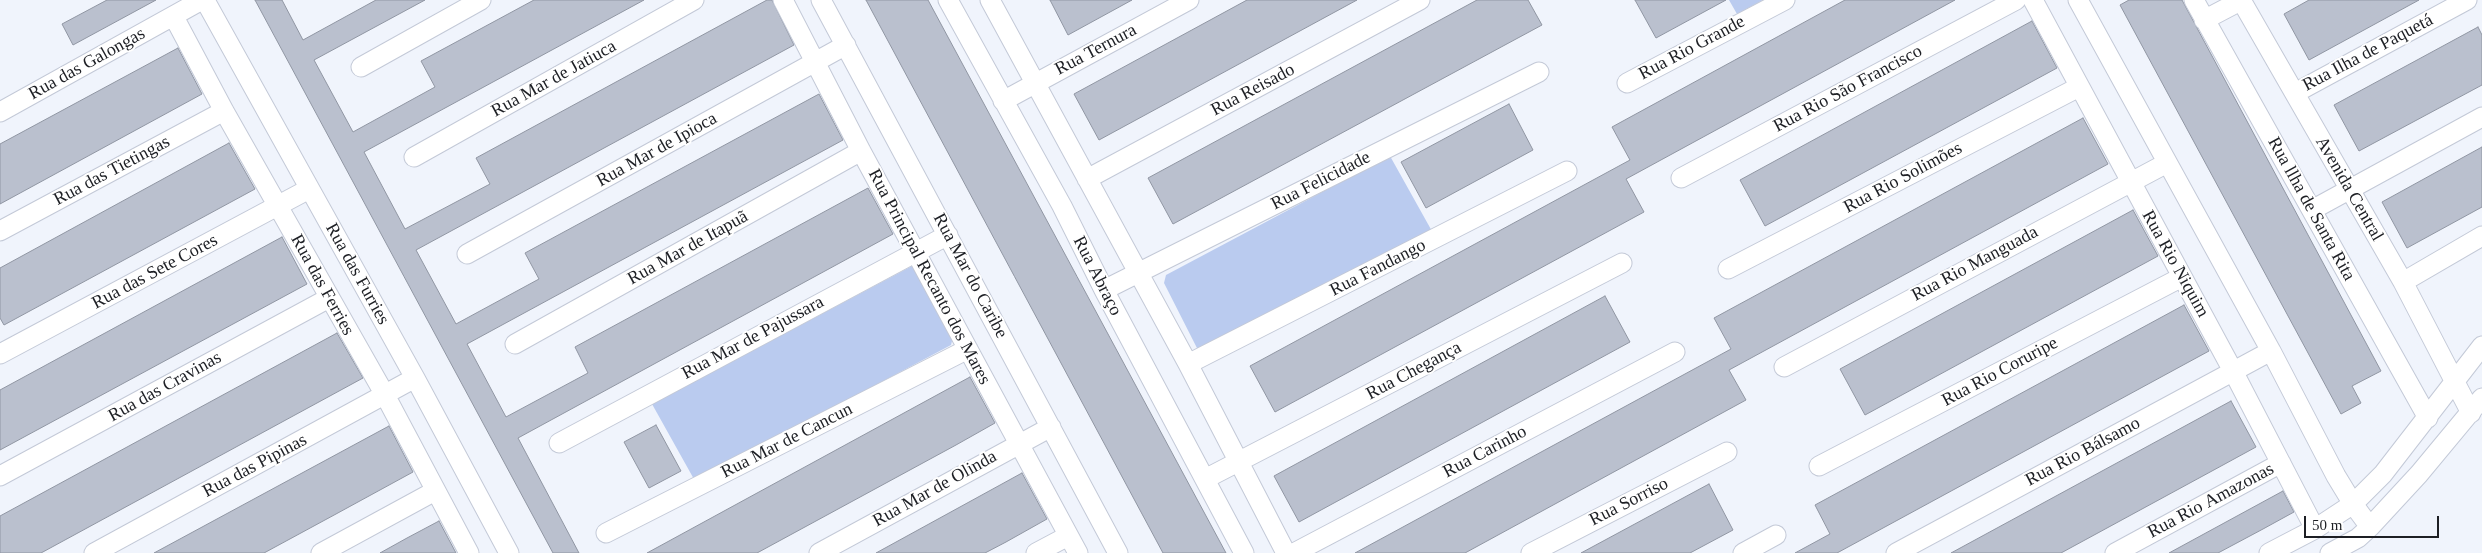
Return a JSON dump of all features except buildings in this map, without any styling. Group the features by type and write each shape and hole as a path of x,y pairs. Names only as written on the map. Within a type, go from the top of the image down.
{"street":[{"path":"361,67 481,0"},
{"name":"Rua Mar de Jatiuca","path":"414,158 694,0"},
{"name":"Rua Principal Recanto dos Mares","path":"783,0 861,151 1078,553"},
{"name":"Rua Mar do Caribe","path":"821,0 1118,553"},
{"name":"Rua Abraço","path":"948,0 1062,206 1104,290 1244,553"},
{"name":"Rua Abraço","path":"990,0 1188,364 1286,553"},
{"name":"Rua Ternura","path":"1003,101 1189,0"},
{"name":"Rua Reisado","path":"1087,179 1420,0"},
{"name":"Rua Rio Grande","path":"1626,83 1785,0"},
{"name":"Rua Rio São Francisco","path":"1681,178 2016,0"},
{"name":"Rua Rio Niquim","path":"2033,0 2233,371 2315,529"},
{"path":"2078,0 2271,351 2352,504 2370,527"},
{"name":"Rua llha de Santa Rita","path":"2194,0 2428,418"},
{"path":"2204,20 2242,0"},
{"name":"Avenida Central","path":"2242,0 2348,189 2403,282 2454,380 2476,406"},
{"name":"Rua Ilha de Paquetá","path":"2295,92 2467,0"},
{"name":"Rua das Galongas","path":"0,112 200,1"},
{"name":"Rua das Furries","path":"200,1 207,4 415,378 509,553"},
{"name":"Rua das Ferries","path":"174,16 224,111 385,396 469,553"},
{"name":"Rua Mar de Ipioca","path":"467,254 846,45"},
{"name":"Rua Felicidade","path":"1104,290 1539,72"},
{"name":"Rua Rio Solimões","path":"1728,269 2079,87"},
{"name":"Rua das Tietingas","path":"0,232 224,111"},
{"path":"2312,210 2482,117"},
{"name":"Rua Mar de Itapuã","path":"515,344 861,151"},
{"name":"Rua Rio Manguada","path":"1784,367 2167,163"},
{"name":"Rua Fandango","path":"1188,364 1567,171"},
{"name":"Rua das Sete Cores","path":"0,354 310,189"},
{"name":"Rua Mar de Pajussara","path":"559,443 948,235"},
{"path":"2403,282 2482,236"},
{"name":"Rua Chegança","path":"1205,480 1622,263"},
{"name":"Rua Rio Coruripe","path":"1819,466 2182,277"},
{"name":"Rua das Cravinas","path":"0,476 329,298"},
{"path":"2269,553 2315,529 2352,504 2383,474 2482,346"},
{"name":"Rua Mar de Cancun","path":"606,533 968,349"},
{"name":"Rua Rio Bálsamo","path":"1896,553 2271,351"},
{"name":"Rua Carinho","path":"1294,553 1675,352"},
{"name":"Rua das Pipinas","path":"94,553 415,378"},
{"path":"2330,553 2358,538 2370,527 2419,474 2476,406"},
{"name":"Rua Mar de Olinda","path":"819,553 1051,426"},
{"name":"Rua Sorriso","path":"1531,553 1727,452"},
{"name":"Rua Rio Amazonas","path":"2115,553 2281,463"},
{"path":"321,553 436,491"},
{"path":"1743,553 1776,535"},
{"path":"1036,553 1068,536"}],"shaded area":[{"path":"1729,0 1763,0 1737,14"},
{"path":"1390,156 1433,233 1199,352 1164,283 1166,275"},
{"path":"912,266 918,267 953,337 951,345 695,481 652,404"}]}
